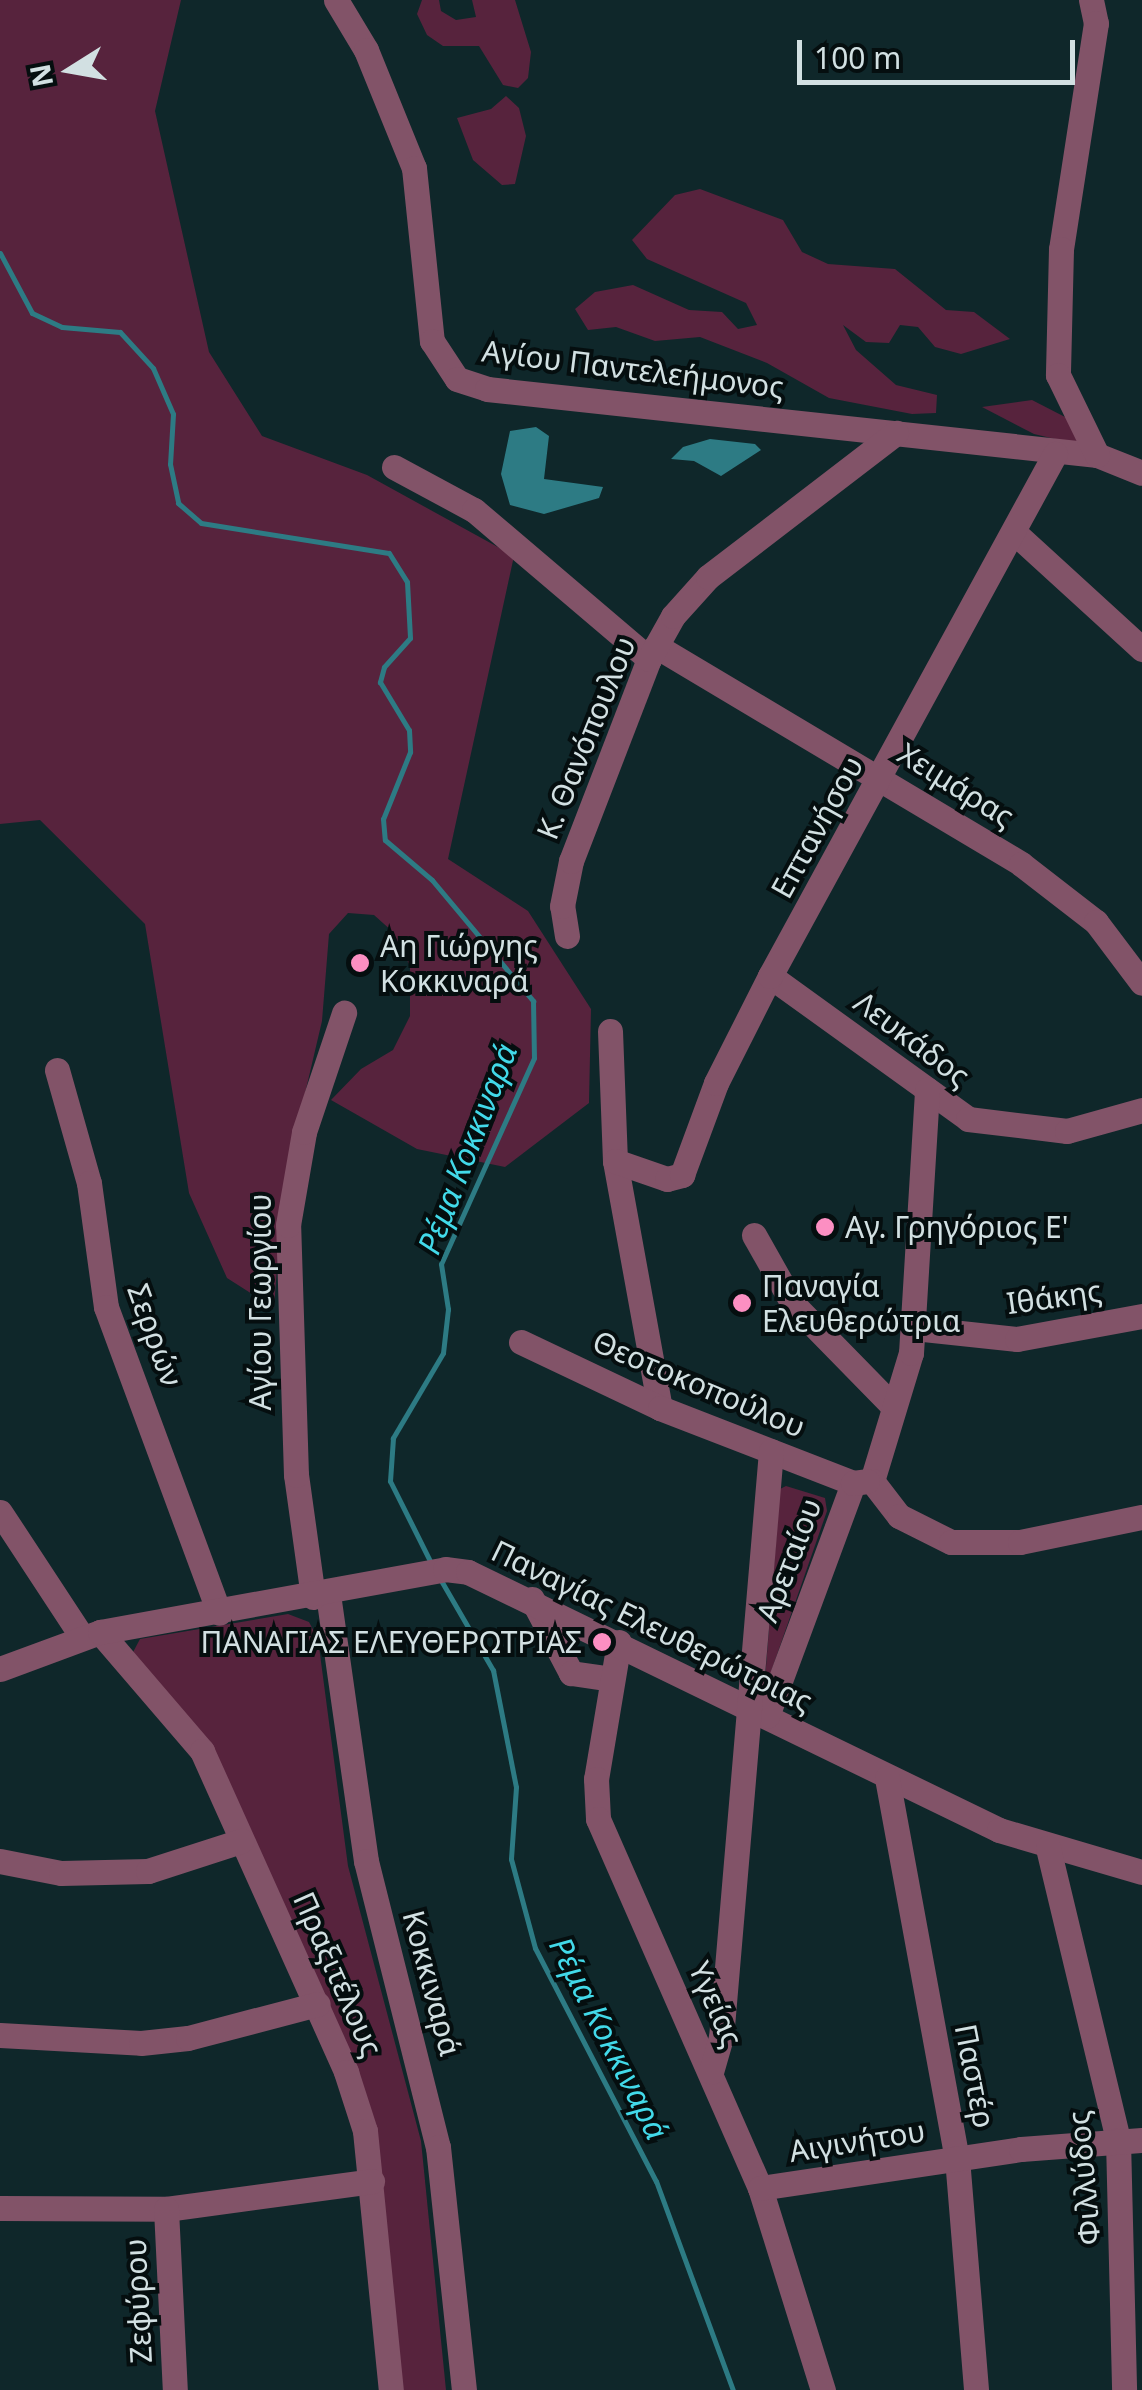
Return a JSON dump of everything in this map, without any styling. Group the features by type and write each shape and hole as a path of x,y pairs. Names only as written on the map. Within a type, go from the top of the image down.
{"street":[{"name":"Αγίου Παντελεήμονος","path":"336,0 366,50 414,168 432,341 448,372 487,389 896,432 1055,454 1096,455 1142,473"},
{"path":"1091,0 1096,22 1061,249 1058,375 1096,455"},
{"name":"Κ. Θανόπουλου","path":"567,936 562,906 570,861 653,652 708,577 896,432"},
{"name":"Επτανήσου","path":"615,1161 667,1179 682,1175 716,1083 770,976 1016,534 1055,454"},
{"name":"Χειμάρας","path":"394,467 474,510 653,652 882,777 1060,892 1096,922 1142,982"},
{"path":"1016,534 1142,649"},
{"name":"Λευκάδος","path":"770,976 968,1119 1044,1132 1094,1126 1142,1110"},
{"name":"Αγίου Γεωργίου","path":"321,1595 295,1458 288,1225 304,1132 344,1013"},
{"path":"610,1032 615,1161 660,1408"},
{"name":"Σερρών","path":"57,1070 88,1183 106,1307 219,1613"},
{"name":"Αρεταίου","path":"759,1711 894,1406 914,1328 926,1089"},
{"path":"754,1235 793,1304 894,1406"},
{"name":"Ιθάκης","path":"914,1328 1018,1339 1142,1316"},
{"name":"Θεοτοκοπούλου","path":"520,1342 660,1408 863,1482 899,1516 951,1542 1020,1542 1142,1517"},
{"name":"Αρεταίου","path":"710,2072 722,2038 759,1711 771,1451"},
{"name":"Πραξιτέλους","path":"0,1512 91,1635 202,1751 318,2004 357,2100 372,2181 390,2390"},
{"name":"Παναγίας Ελευθερώτριας","path":"0,1669 91,1635 417,1574 468,1572 532,1599 887,1778 1048,1848 1142,1872"},
{"name":"Κοκκιναρά","path":"321,1595 366,1861 438,2147 464,2390"},
{"path":"532,1599 571,1673 612,1679"},
{"name":"Υγείας","path":"619,1642 596,1779 598,1818 760,2188 824,2390"},
{"name":"Παστέρ","path":"887,1778 957,2158 976,2390"},
{"path":"0,1861 61,1873 134,1872 176,1865 242,1840"},
{"name":"Φιλλύδος","path":"1048,1848 1130,2140 1132,2294 1124,2390"},
{"path":"0,2035 105,2042 188,2038 318,2004"},
{"name":"Αιγινήτου","path":"760,2188 957,2158 1130,2140"},
{"path":"0,2208 166,2209 372,2181"},
{"name":"Ζεφύρου","path":"166,2209 175,2390"}],"shaded area":[{"path":"0,0 181,0 155,111 209,352 262,436 367,475 514,556 448,859 528,911 591,1009 589,1103 505,1167 417,1149 331,1100 361,1069 393,1050 410,1016 410,966 393,932 374,915 348,913 329,934 322,1021 283,1187 274,1308 227,1278 189,1193 145,924 40,820 0,824"},
{"path":"422,0 439,0 441,11 456,20 476,17 472,0 515,0 531,52 528,78 518,88 503,85 479,46 443,46 427,35 417,14"},
{"path":"506,96 519,108 526,136 515,184 502,185 473,160 457,118 491,109"},
{"path":"700,189 783,220 802,252 828,264 895,269 946,310 974,312 1010,339 961,354 935,347 918,327 900,325 889,343 866,342 843,325 856,350 896,385 937,395 936,413 912,414 829,398 767,363 700,337 655,341 616,327 588,330 575,309 595,292 633,285 689,310 722,312 738,329 757,325 746,303 647,259 632,240 675,195"},
{"path":"1032,400 1067,418 1080,445 1034,434 982,407"},
{"path":"786,1486 825,1498 827,1511 764,1692 780,1489"},
{"path":"288,1614 309,1622 318,1639 348,1866 421,2141 446,2390 398,2390 382,2188 219,1764 131,1656 140,1639"}],"water":[{"path":"536,427 549,436 544,479 603,487 599,498 544,514 510,505 501,474 510,431"},
{"path":"710,439 755,444 761,450 721,476 694,461 671,459 683,447"}],"waterway":[{"name":"Ρέμα Κοκκιναρά","path":"0,253 32,313 62,327 120,332 153,368 173,414 170,464 178,503 201,523 389,553 407,582 410,638 384,667 380,682 409,730 410,752 383,819 385,840 432,880 533,1001 534,1058 441,1264 448,1309 443,1353 393,1438 390,1481 431,1563"},
{"name":"Ρέμα Κοκκιναρά","path":"439,1577 493,1670 516,1787 511,1859 535,1948 656,2181 733,2390"}],"place":[{"name":"Αη Γιώργης Κοκκιναρά","path":"360,963"},
{"name":"Αγ. Γρηγόριος Ε'","path":"825,1227"},
{"name":"Παναγία Ελευθερώτρια","path":"742,1303"},
{"name":"ΠΑΝΑΓΙΑΣ ΕΛΕΥΘΕΡΩΤΡΙΑΣ","path":"602,1642"}]}
